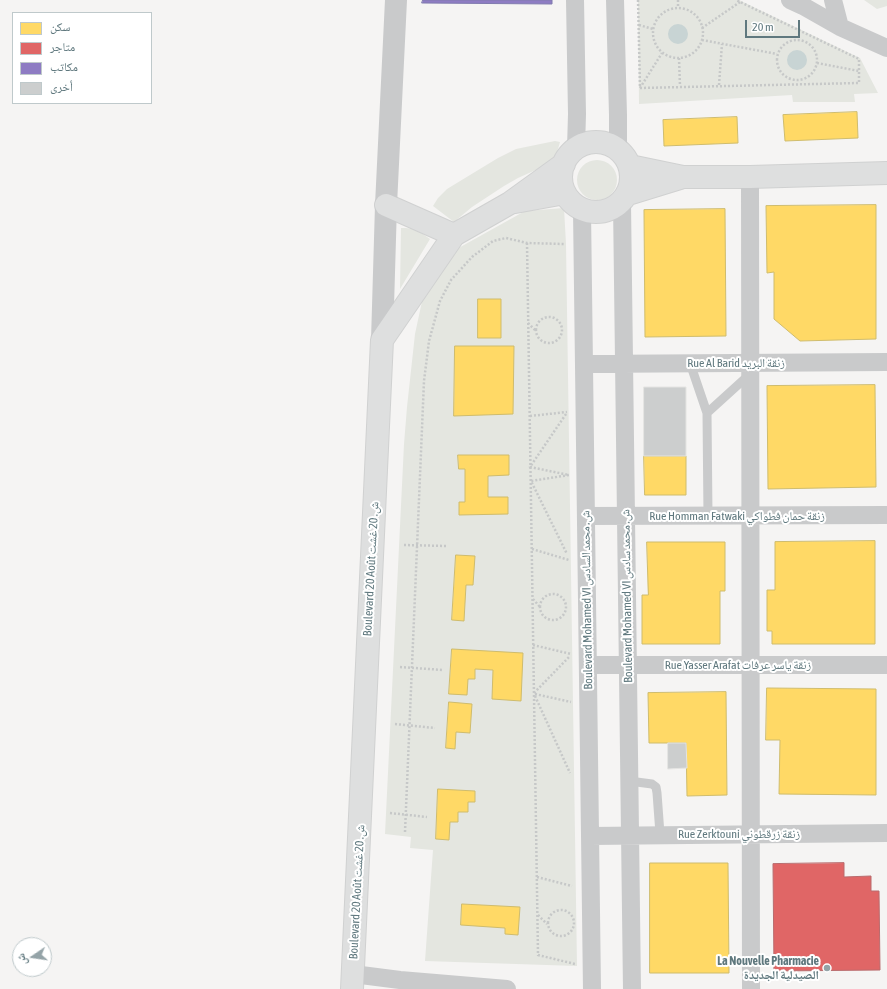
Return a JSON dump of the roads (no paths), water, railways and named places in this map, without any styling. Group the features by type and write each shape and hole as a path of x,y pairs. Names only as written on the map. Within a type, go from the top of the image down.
{"main road":[{"path":"382,340 454,234 510,203 584,144 602,142 610,144 624,157 632,175 631,185 625,198"},
{"path":"570,156 561,173 561,184 565,193 576,207 592,213 613,209 625,198 683,177"},
{"path":"624,157 683,177 887,174"},
{"path":"510,203 565,193"},
{"path":"386,205 454,234"},
{"name":"Boulevard 20 Août ش. 20 غشت","path":"352,982 382,340"}],"street":[{"path":"382,340 386,205 396,0"},
{"path":"570,156 577,114 575,0"},
{"path":"615,0 618,114 624,157"},
{"path":"790,0 840,27 887,48"},
{"path":"833,0 840,27"},
{"path":"750,177 751,989"},
{"name":"Boulevard Mohamed VI ش. محمد سادس","path":"625,198 624,364 632,989"},
{"name":"Boulevard Mohamed VI ش. محمد السادس","path":"582,210 592,989"},
{"name":"Rue Al Barid زنقة البريد","path":"584,364 690,363 750,368 887,362"},
{"name":"Rue Homman Fatwaki زنقة حمان فطواكي","path":"586,516 887,515"},
{"name":"Rue Yasser Arafat زنقة ياسر عرفات","path":"588,665 887,665"},
{"name":"Rue Zerktouni زنقة زرقطوني","path":"590,836 660,834 887,833"},
{"path":"352,982 400,980 507,989"}],"lane":[{"path":"690,363 707,413 708,516"},
{"path":"707,413 750,368"},
{"path":"629,781 652,784 656,787 660,834"}],"place":[{"name":"La Nouvelle Pharmacie الصيدلية الجديدة","path":"827,968"}]}
